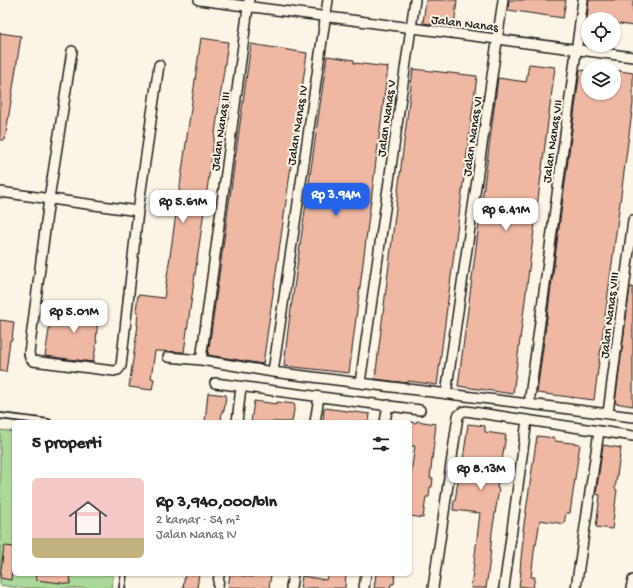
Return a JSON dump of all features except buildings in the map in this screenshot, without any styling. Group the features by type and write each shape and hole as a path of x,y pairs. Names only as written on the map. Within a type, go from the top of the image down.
{"street":[{"name":"Jalan Nanas","path":"199,0 249,3 411,28 633,57"},
{"name":"Jalan Nanas IV","path":"273,372 328,0"},
{"name":"Jalan Nanas V","path":"360,383 415,0"},
{"name":"Jalan Nanas VI","path":"446,394 503,0"},
{"name":"Jalan Nanas VII","path":"529,404 583,0"},
{"name":"Jalan Nanas III","path":"201,360 249,3"},
{"path":"72,51 49,199 29,353 30,358 33,361 114,371 118,370 121,366 138,212 159,65"},
{"path":"0,192 138,212"},
{"name":"Jalan Nanas VIII","path":"608,413 633,220"},
{"path":"168,356 273,372 633,417"},
{"path":"215,384 420,410"},
{"path":"237,420 241,387"},
{"path":"315,420 319,397"},
{"path":"386,420 388,405"},
{"path":"433,588 458,416 462,412 466,411 633,436"},
{"path":"504,588 527,420"},
{"path":"576,588 599,430"},
{"path":"218,588 219,576"},
{"path":"291,588 293,576"},
{"path":"364,588 366,576"},
{"path":"631,588 633,580"}],"lane":[{"path":"0,416 32,420"},
{"path":"122,588 124,576"}],"green space":[{"path":"0,430 12,432 12,576 113,576 111,588 21,588 0,585"}]}
